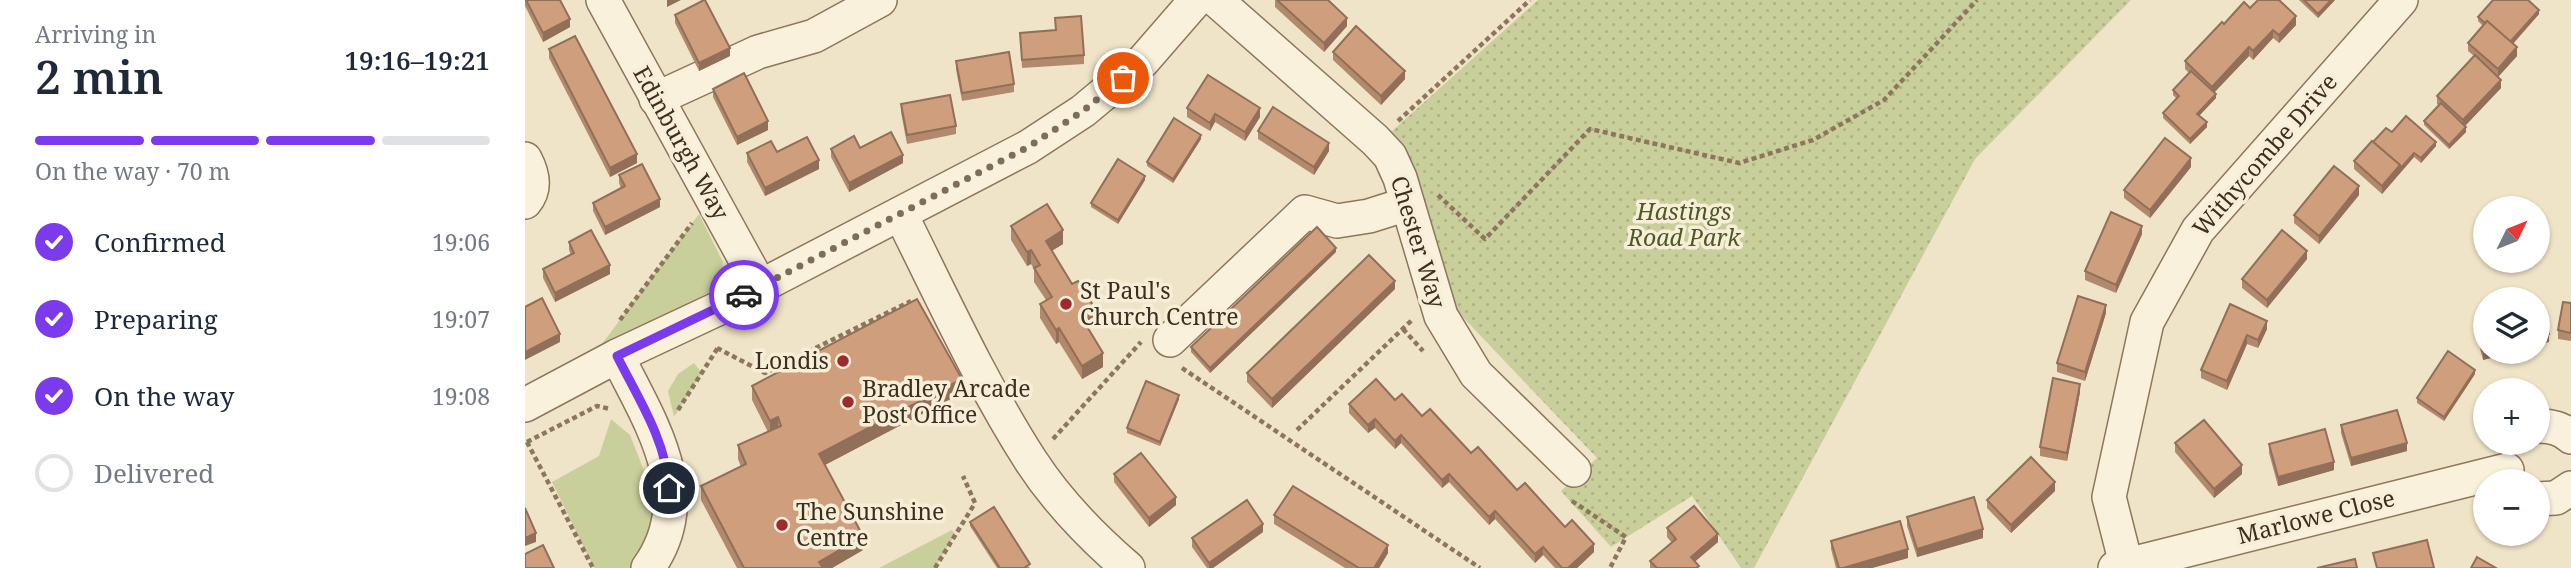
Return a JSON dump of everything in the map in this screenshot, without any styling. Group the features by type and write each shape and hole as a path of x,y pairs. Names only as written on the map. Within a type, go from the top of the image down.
{"street":[{"name":"Edinburgh Way","path":"603,0 760,286"},
{"path":"656,99 758,52 814,36 880,0"},
{"path":"525,405 617,356 715,310 901,215 1028,147 1083,111 1143,61 1196,0"},
{"name":"Chester Way","path":"1216,0 1390,156 1400,178 1419,196 1435,298 1441,316 1476,374 1574,470"},
{"name":"Withycombe Drive","path":"2123,567 2109,497 2147,322 2197,230 2401,0"},
{"path":"525,159 533,179 531,195 525,202"},
{"path":"1174,353 1305,212 1337,221 1369,216 1419,196"},
{"path":"901,215 997,404 1032,463 1066,506 1128,568"},
{"path":"617,356 659,440 667,464 669,513 659,553 648,568"},
{"path":"2550,426 2561,429 2571,438"},
{"name":"Marlowe Close","path":"2123,567 2510,465"},
{"path":"2550,498 2556,498 2571,488"}],"path":[{"path":"1397,122 1530,0"},
{"path":"1419,196 1485,239 1590,129 1739,163 1813,140 1884,100 1977,0"},
{"path":"619,321 712,197"},
{"path":"717,348 765,373 937,288"},
{"path":"1297,430 1435,298"},
{"path":"659,440 725,336 715,310"},
{"path":"1032,463 1139,342 1174,353 1481,568"},
{"path":"593,568 526,439 597,406 620,410"},
{"path":"935,568 975,503 963,476"}],"green space":[{"name":"Hastings Road Park","path":"1538,0 2131,0 1975,159 1754,568 1741,568 1692,496 1611,547 1561,491 1597,458 1456,310 1419,185 1391,132"},
{"path":"699,214 723,262 721,279 708,293 596,352"},
{"path":"694,363 702,373 674,417 668,391 678,374"},
{"path":"611,419 630,435 654,496 653,516 642,551 633,568 594,568 552,482 599,456"},
{"path":"952,530 955,534 935,568 879,568"}],"building":[{"path":"526,0 560,0 570,19 543,33"},
{"path":"705,0 730,48 699,63 675,15"},
{"path":"1277,0 1328,0 1347,18 1324,43"},
{"path":"2258,0 2279,0 2296,16 2279,35 2273,30 2253,51 2249,47 2212,87 2185,61 2244,2 2250,8"},
{"path":"2304,0 2331,0 2318,14"},
{"path":"2493,0 2528,0 2539,10 2510,42 2487,21 2485,23 2478,17"},
{"path":"1081,16 1084,55 1022,60 1020,33 1056,30 1055,18"},
{"path":"2487,21 2517,47 2498,69 2468,43"},
{"path":"1356,26 1405,71 1381,96 1333,52"},
{"path":"575,36 637,154 610,168 549,49"},
{"path":"1009,52 1014,84 962,93 956,61"},
{"path":"2475,55 2501,80 2463,120 2437,96"},
{"path":"2191,71 2216,94 2197,114 2207,122 2190,139 2163,113 2179,96 2173,90"},
{"path":"744,73 768,121 737,137 713,89"},
{"path":"1208,75 1260,108 1245,132 1215,114 1210,123 1187,108"},
{"path":"950,95 956,126 907,135 901,104"},
{"path":"2441,103 2466,127 2449,145 2424,121"},
{"path":"1273,107 1329,143 1314,167 1258,131"},
{"path":"2406,116 2436,142 2421,158 2414,153 2400,169 2400,165 2373,142 2386,128 2392,132"},
{"path":"1174,118 1201,135 1173,179 1147,162"},
{"path":"891,132 903,155 849,183 831,149 854,136 860,148"},
{"path":"807,137 819,160 765,188 747,153 771,141 777,152"},
{"path":"2165,138 2191,158 2150,210 2124,190"},
{"path":"2372,141 2400,165 2382,186 2354,161"},
{"path":"1118,159 1145,176 1118,220 1091,203"},
{"path":"642,164 660,199 605,227 593,203 625,186 619,175"},
{"path":"2334,166 2359,186 2319,236 2294,215"},
{"name":"St Paul's Church Centre","path":"1047,204 1063,230 1046,241 1072,284 1078,281 1094,307 1080,315 1103,353 1082,366 1059,328 1056,330 1040,304 1052,297 1034,268 1040,265 1031,250 1027,252 1011,226"},
{"path":"2111,212 2142,226 2116,285 2085,271"},
{"path":"1317,227 1336,248 1210,368 1191,347"},
{"path":"591,230 610,265 555,293 543,269 574,253 569,242"},
{"path":"2282,230 2307,251 2267,300 2242,279"},
{"path":"1369,255 1395,281 1272,399 1247,373"},
{"path":"2078,296 2106,305 2085,372 2057,363"},
{"path":"542,298 560,334 525,352 525,307"},
{"path":"917,299 962,379 819,454 863,536 819,562 823,568 744,568 701,486 746,464 738,445 781,426 778,417 770,421 752,386"},
{"path":"2563,302 2571,303 2571,333 2558,330"},
{"path":"2230,304 2267,321 2258,340 2247,335 2227,381 2201,370"},
{"path":"2448,351 2475,370 2444,417 2417,398"},
{"path":"2053,378 2080,384 2067,453 2040,447"},
{"path":"1376,379 1395,400 1402,394 1422,416 1430,409 1471,453 1478,447 1517,490 1525,483 1565,527 1572,520 1594,544 1568,568 1562,568 1543,547 1535,554 1495,511 1489,517 1449,474 1442,480 1401,435 1395,441 1375,419 1368,425 1349,404"},
{"path":"1146,381 1179,395 1160,442 1127,428"},
{"path":"2397,410 2407,443 2351,458 2341,425"},
{"path":"2204,420 2242,465 2214,489 2175,443"},
{"path":"2325,429 2334,462 2278,477 2269,444"},
{"path":"1141,453 1176,497 1149,518 1114,474"},
{"path":"2031,457 2055,482 2011,525 1987,500"},
{"path":"1293,486 1388,545 1374,568 1359,568 1274,515"},
{"path":"1974,497 1983,529 1917,549 1907,517"},
{"path":"1247,500 1263,524 1209,563 1192,538"},
{"path":"1694,506 1718,534 1691,557 1699,566 1657,568 1650,561 1676,539 1667,528"},
{"path":"994,507 1030,564 1024,568 1000,568 970,522"},
{"path":"525,508 536,533 525,538"},
{"path":"1900,521 1908,549 1839,568 1831,541"},
{"path":"2427,540 2434,568 2377,568 2373,553"},
{"path":"543,545 554,568 525,568 525,554"},
{"path":"2477,557 2496,568 2471,568"},
{"path":"2355,559 2357,568 2317,568"}],"way so far":[{"path":"744,295 1028,147 1083,111 1123,78"}],"place":[{"name":"St Paul's Church Centre","path":"1066,304"},
{"name":"Londis","path":"843,361"},
{"name":"Bradley Arcade Post Office","path":"848,402"},
{"name":"The Sunshine Centre","path":"782,525"}],"route":[{"path":"669,488 667,464 659,440 617,356 744,295"}]}
